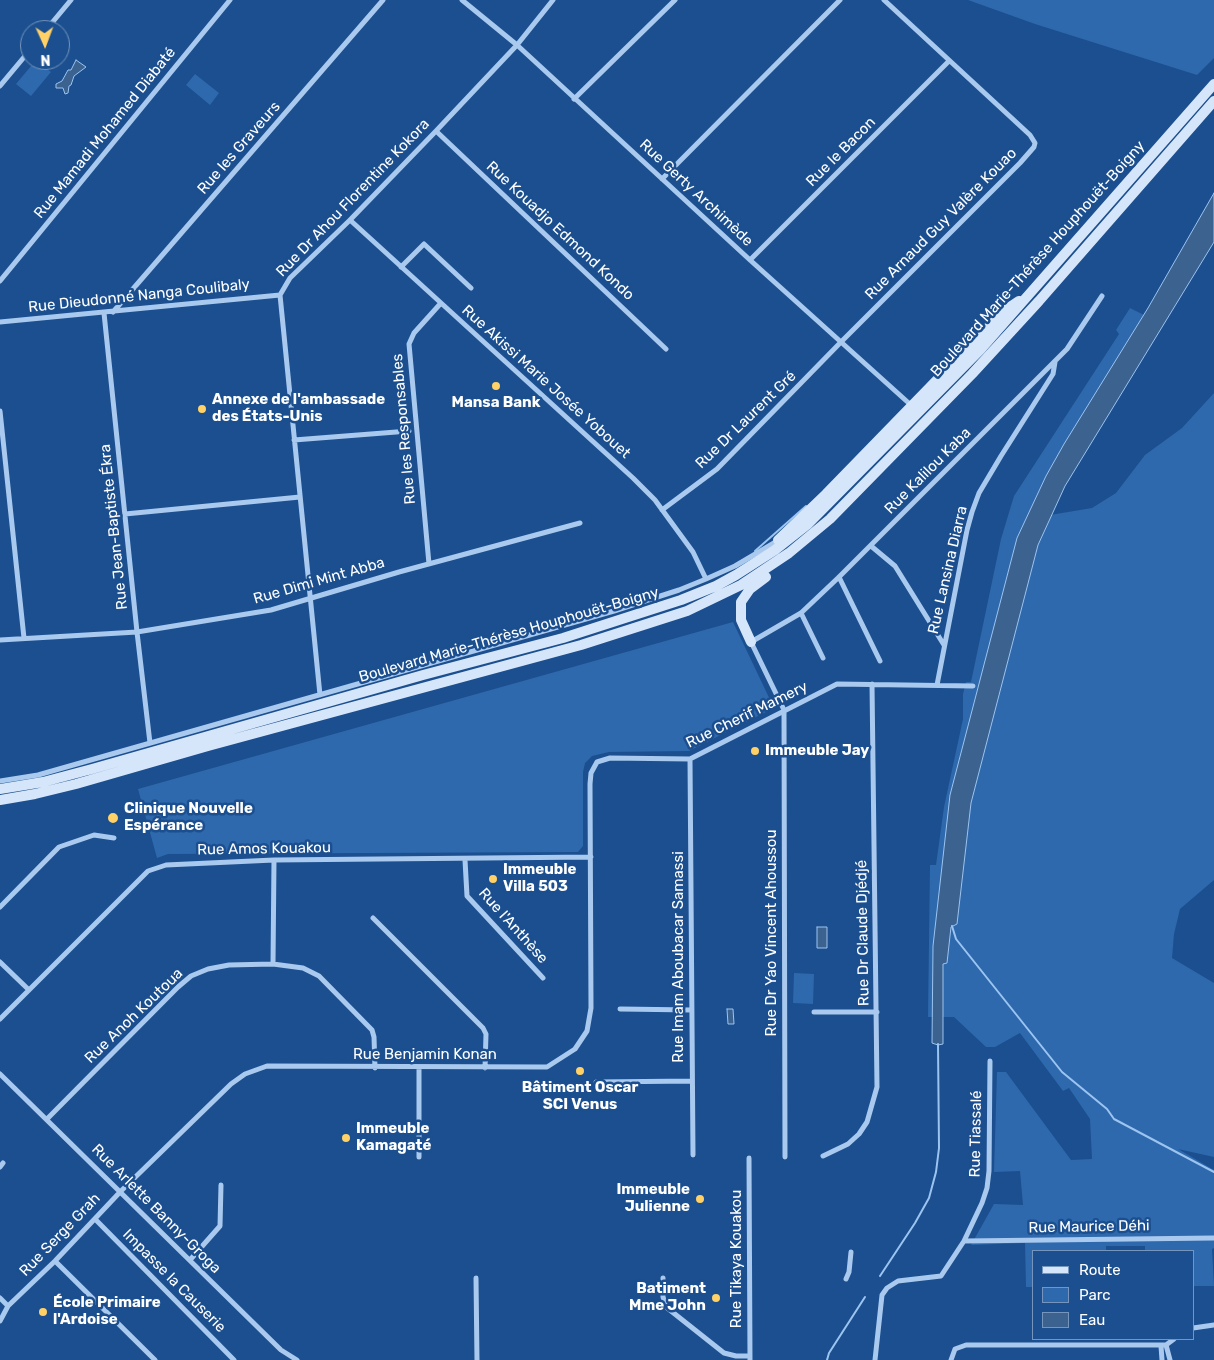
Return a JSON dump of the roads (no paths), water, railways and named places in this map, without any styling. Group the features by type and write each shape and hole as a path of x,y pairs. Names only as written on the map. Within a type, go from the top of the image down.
{"main road":[{"name":"Boulevard Marie-Thérèse Houphouët-Boigny","path":"0,789 43,782 92,769 563,638 699,593 736,575 775,550 808,524 981,349 1214,84"},
{"name":"Boulevard Marie-Thérèse Houphouët-Boigny","path":"0,800 76,784 618,634 687,611 720,596 768,569 804,543 836,513 972,374 1039,301 1214,101"},
{"path":"778,540 826,494 1004,312 1032,292"},
{"path":"751,642 741,620 742,598 750,589 794,556 804,543"}],"street":[{"path":"54,20 71,0"},
{"name":"Rue Mamadi Mohamed Diabaté","path":"0,281 230,0"},
{"name":"Rue les Graveurs","path":"114,312 383,0"},
{"name":"Rue Gerty Archimède","path":"462,0 517,45 750,260 912,406"},
{"name":"Rue Dr Ahou Florentine Kokora","path":"320,696 280,295 290,278 436,132 517,45 553,0"},
{"path":"574,99 675,0"},
{"path":"662,179 840,0"},
{"name":"Rue Arnaud Guy Valère Kouao","path":"841,342 1020,163 1034,148 1035,143 1030,135 884,0"},
{"name":"Rue le Bacon","path":"750,260 948,61"},
{"path":"0,86 20,62"},
{"name":"Rue Kouadjo Edmond Kondo","path":"436,132 666,349"},
{"name":"Rue Akissi Marie Josée Yobouet","path":"350,220 655,500 693,552 706,579"},
{"path":"401,267 424,244 471,288"},
{"name":"Rue Dieudonné Nanga Coulibaly","path":"0,322 280,295"},
{"name":"Rue Kalilou Kaba","path":"751,642 801,613 871,546 1055,361 1078,334 1102,296"},
{"name":"Rue les Responsables","path":"429,564 409,344 414,333 441,303"},
{"name":"Rue Jean-Baptiste Ékra","path":"104,313 150,741"},
{"name":"Rue Dr Laurent Gré","path":"662,510 717,469 841,342"},
{"name":"Rue Lansina Diarra","path":"937,685 967,530 980,493 1053,374 1055,361"},
{"path":"0,411 24,638"},
{"path":"294,440 408,431"},
{"path":"126,514 300,497"},
{"name":"Rue Dimi Mint Abba","path":"0,640 137,632 271,610 580,522"},
{"path":"0,781 38,774 150,741 320,696 614,611 679,590 735,566 790,532 808,524"},
{"path":"871,546 895,566 944,645"},
{"path":"839,577 880,661"},
{"path":"801,613 823,658"},
{"path":"751,642 784,710"},
{"name":"Rue Cherif Mamery","path":"591,858 591,773 594,764 600,760 610,758 690,759 838,684 973,686"},
{"name":"Rue Dr Claude Djédjé","path":"823,1156 848,1144 859,1134 867,1122 877,1088 872,684"},
{"name":"Rue Dr Yao Vincent Ahoussou","path":"784,710 785,1157"},
{"name":"Rue Imam Aboubacar Samassi","path":"690,759 692,1155"},
{"path":"0,907 59,847 94,835 114,838"},
{"name":"Rue Amos Kouakou","path":"0,1019 148,871 166,865 274,860 591,858"},
{"name":"Rue Benjamin Konan","path":"121,1191 231,1084 245,1074 267,1066 375,1068 547,1067 575,1049 587,1031 591,1008 591,858"},
{"path":"274,860 274,964"},
{"name":"Rue l'Anthèse","path":"465,860 466,896 543,978"},
{"path":"373,918 483,1028 486,1034 485,1068"},
{"path":"0,962 29,990"},
{"name":"Rue Anoh Koutoua","path":"47,1118 171,994 191,976 208,968 274,964 303,968 320,976 367,1024 374,1037 375,1068"},
{"path":"620,1009 692,1010"},
{"path":"814,1012 877,1012"},
{"name":"Rue Tiassalé","path":"875,1360 882,1296 887,1288 898,1281 941,1276 964,1240 982,1203 987,1188 989,1171 990,1061"},
{"path":"419,1067 419,1157"},
{"name":"Rue Arlette Banny-Groga","path":"0,1074 282,1350 297,1360"},
{"path":"596,1082 692,1082"},
{"name":"Rue Tikaya Kouakou","path":"749,1158 750,1358"},
{"path":"190,1260 220,1226 222,1185"},
{"name":"Rue Serge Grah","path":"0,1321 8,1306 55,1261 121,1191"},
{"name":"Impasse la Causerie","path":"95,1219 234,1360"},
{"name":"Rue Maurice Déhi","path":"964,1240 1214,1238"},
{"path":"846,1279 850,1272 851,1252"},
{"path":"55,1261 155,1360"},
{"path":"476,1278 477,1360"},
{"path":"662,1278 663,1297 666,1307 724,1353 750,1358"},
{"path":"0,1298 8,1306"},
{"path":"1194,1328 1214,1325"},
{"path":"951,1360 955,1349 966,1345 1163,1345 1172,1340"},
{"path":"1162,1360 1163,1345"},
{"path":"1163,1345 1170,1360"}],"water":[{"path":"76,60 86,67 74,76 68,93 65,94 63,88 56,88 56,84 62,81 68,70 71,70"},
{"path":"1214,193 1214,242 1065,486 1038,545 971,803 957,924 951,927 947,963 943,964 943,1044 938,1045 932,1043 933,946 950,795 1017,538 1046,476 1064,444 1148,308"},
{"path":"817,927 827,927 827,948 817,948"},
{"path":"727,1009 733,1009 734,1024 728,1024"}],"waterway":[{"path":"755,551 806,506"},
{"path":"952,926 956,939 1062,1072 1107,1109 1114,1119 1214,1172"},
{"path":"880,1276 929,1198 936,1172 939,1148 938,1044"},
{"path":"827,1360 829,1353 865,1297"}],"place":[{"name":"Mansa Bank","path":"496,386"},
{"name":"Annexe de l'ambassade des États-Unis","path":"202,409"},
{"name":"Immeuble Jay","path":"755,751"},
{"name":"Clinique Nouvelle Espérance","path":"113,818"},
{"name":"Immeuble Villa 503","path":"493,879"},
{"name":"Bâtiment Oscar SCI Venus","path":"580,1071"},
{"name":"Immeuble Kamagaté","path":"346,1138"},
{"name":"Immeuble Julienne","path":"700,1199"},
{"name":"Batiment Mme John","path":"716,1298"},
{"name":"École Primaire l'Ardoise","path":"43,1312"}]}
